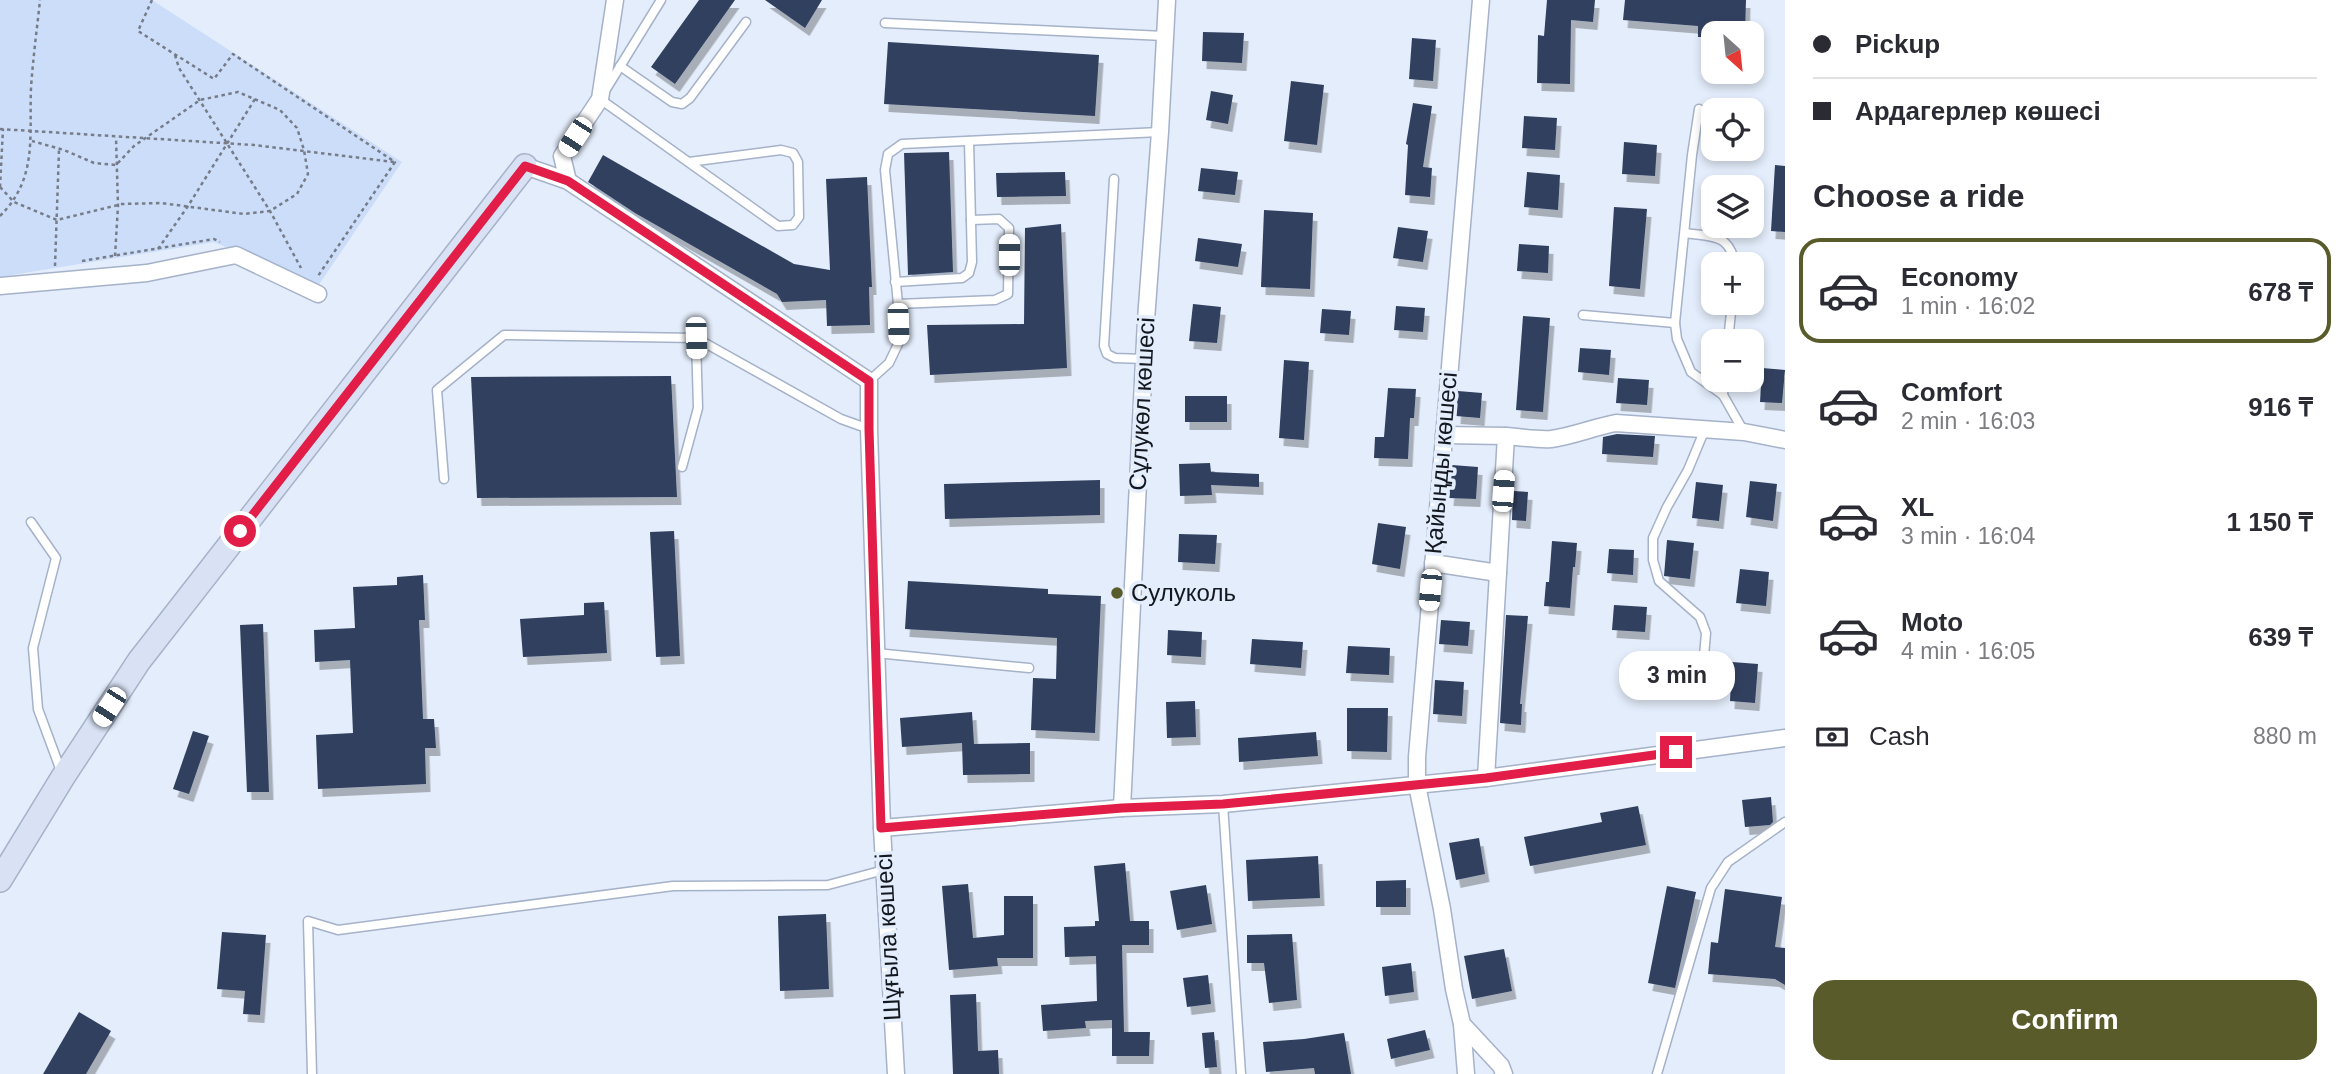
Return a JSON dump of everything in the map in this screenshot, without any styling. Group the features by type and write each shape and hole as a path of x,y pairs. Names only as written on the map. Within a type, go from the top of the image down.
{"street":[{"path":"568,181 562,156 600,99 615,0"},
{"name":"Сұлукөл көшесі","path":"1122,808 1144,359 1167,0"},
{"name":"Қайыңды көшесі","path":"1465,1074 1462,1024 1417,785 1417,757 1481,0"},
{"path":"0,880 139,661 525,166 568,181 869,381"},
{"path":"0,286 147,273 231,250 317,287"},
{"name":"Шұғыла көшесі","path":"869,381 881,828 896,1074"},
{"path":"1444,435 1548,439 1616,423 1744,432 1785,440"},
{"path":"1486,778 1506,436"},
{"path":"1433,562 1497,573"},
{"path":"881,828 1122,808 1223,804 1417,785 1785,738"},
{"path":"1462,1024 1501,1066 1504,1074"}],"lane":[{"path":"661,0 600,99 778,226 793,225 799,217 798,162 793,153 781,150 689,162"},
{"path":"620,66 672,102 682,104 690,98 746,22"},
{"path":"885,23 1164,36"},
{"path":"1699,109 1675,323 1677,339 1691,372 1723,395 1744,432"},
{"path":"869,381 889,363 898,344 898,304 885,170 888,154 902,144 1160,132"},
{"path":"895,282 962,278 969,273 972,262 969,141"},
{"path":"1114,178 1104,346 1107,354 1115,358 1144,359"},
{"path":"898,304 995,300 1008,294 1009,228 999,219 971,220"},
{"path":"1685,233 1722,239 1733,252"},
{"path":"1583,314 1675,323"},
{"path":"444,479 437,390 504,335 696,338 841,419 869,429"},
{"path":"682,467 698,408 696,338"},
{"path":"1704,656 1706,634 1700,617 1659,582 1653,560 1653,538 1688,471 1705,429"},
{"path":"31,522 56,558 33,648 38,709 63,777"},
{"path":"876,653 1029,668"},
{"path":"1223,804 1241,1074"},
{"path":"1657,1074 1711,888 1728,862 1785,822"},
{"path":"312,1074 308,921 338,930 673,886 828,885 884,870"}],"path":[{"path":"0,216 14,202 25,179 32,141 31,88 40,0"},
{"path":"152,0 138,31 214,79 233,54 395,162"},
{"path":"175,55 179,68 270,211 306,277"},
{"path":"32,141 59,148 94,163 116,165 144,139 200,100 237,92 280,110 297,128 304,150 308,174 297,194 270,211 244,214 161,203 118,206 57,220 14,202 0,187 2,129 32,130 116,137 144,139 228,144 304,150 395,162"},
{"path":"158,249 255,99"},
{"path":"115,256 118,206 116,137"},
{"path":"55,266 59,148"},
{"path":"317,287 395,162"},
{"path":"79,262 214,239 231,250"}],"shaded area":[{"path":"0,0 152,0 402,162 318,286 214,242 0,277"}],"building":[{"path":"699,0 735,0 675,84 651,67"},
{"path":"765,0 822,0 805,28"},
{"path":"1547,0 1595,0 1593,22 1571,20 1570,84 1537,83 1538,35 1544,36"},
{"path":"1625,0 1746,0 1745,21 1701,21 1701,37 1698,37 1698,26 1623,20"},
{"path":"1203,32 1244,33 1242,63 1202,61"},
{"path":"1412,38 1436,40 1433,81 1409,79"},
{"path":"888,42 1099,55 1095,116 884,104"},
{"path":"1291,81 1324,85 1317,145 1284,141"},
{"path":"1211,91 1233,95 1228,124 1206,120"},
{"path":"1413,103 1432,106 1423,167 1432,168 1430,197 1405,195 1406,144"},
{"path":"1524,116 1557,118 1555,150 1522,148"},
{"path":"1624,142 1657,145 1655,176 1622,174"},
{"path":"949,152 953,272 908,275 904,153"},
{"path":"603,155 794,264 830,270 826,179 867,177 872,287 869,287 870,325 827,326 826,300 782,302 777,294 635,213 588,182"},
{"path":"1775,165 1785,166 1785,232 1771,231"},
{"path":"1201,168 1238,172 1235,195 1198,191"},
{"path":"1065,172 1066,196 997,197 996,173"},
{"path":"1527,172 1560,175 1558,210 1524,207"},
{"path":"1614,207 1647,209 1640,289 1609,286"},
{"path":"1264,210 1313,213 1310,289 1261,287"},
{"path":"1061,224 1067,368 930,375 927,325 1024,324 1025,228"},
{"path":"1398,227 1428,231 1423,262 1393,258"},
{"path":"1198,238 1242,244 1238,267 1195,261"},
{"path":"1519,244 1549,246 1548,273 1517,271"},
{"path":"1193,304 1221,307 1217,343 1189,341"},
{"path":"1396,306 1425,308 1423,332 1394,330"},
{"path":"1322,309 1351,311 1349,335 1320,333"},
{"path":"1523,316 1550,318 1543,412 1516,410"},
{"path":"1580,348 1611,350 1609,375 1578,372"},
{"path":"1284,360 1309,362 1304,440 1279,438"},
{"path":"1764,368 1785,370 1782,403 1760,402 1761,392 1764,392"},
{"path":"671,376 677,497 477,498 471,377"},
{"path":"1618,378 1649,380 1647,405 1616,403"},
{"path":"1388,388 1416,389 1414,418 1410,418 1408,459 1374,458 1375,437 1384,437"},
{"path":"1458,391 1482,393 1480,418 1456,416"},
{"path":"1185,396 1227,396 1227,422 1185,422"},
{"path":"1617,434 1655,436 1653,457 1602,454 1603,437"},
{"path":"1210,463 1211,472 1259,474 1259,487 1211,485 1212,495 1180,496 1179,464"},
{"path":"1452,465 1478,467 1476,499 1449,498"},
{"path":"1100,480 1100,515 945,519 944,484"},
{"path":"1750,481 1777,484 1773,521 1746,517"},
{"path":"1696,482 1723,485 1719,521 1692,518"},
{"path":"1513,491 1528,492 1526,521 1512,520"},
{"path":"1378,523 1406,527 1400,569 1372,564"},
{"path":"674,531 680,656 656,657 650,532"},
{"path":"1179,534 1217,535 1215,564 1178,562"},
{"path":"1667,540 1694,543 1690,579 1664,576"},
{"path":"1552,541 1577,543 1570,608 1544,606"},
{"path":"1609,549 1634,550 1633,575 1607,573"},
{"path":"1740,569 1769,572 1766,606 1736,603"},
{"path":"423,575 425,620 419,620 423,719 434,719 436,748 425,748 426,784 318,789 316,735 353,733 350,660 315,662 314,630 355,628 353,587 397,585 397,577"},
{"path":"908,581 1048,589 1048,594 1101,596 1095,733 1031,730 1033,678 1056,679 1057,638 905,629"},
{"path":"604,602 607,653 523,657 520,619 584,615 584,603"},
{"path":"1614,605 1647,607 1645,632 1612,630"},
{"path":"1506,615 1528,616 1520,704 1521,725 1500,723"},
{"path":"1441,620 1470,622 1468,646 1439,644"},
{"path":"263,624 269,792 247,792 240,625"},
{"path":"1168,630 1202,632 1201,657 1167,655"},
{"path":"1252,639 1303,642 1301,668 1250,664"},
{"path":"1348,646 1390,648 1389,675 1346,673"},
{"path":"1652,654 1696,657 1694,684 1650,681"},
{"path":"1732,662 1758,664 1755,703 1730,701"},
{"path":"1435,680 1464,682 1462,716 1433,714"},
{"path":"1195,701 1196,737 1167,738 1166,702"},
{"path":"1347,708 1388,708 1387,752 1347,751"},
{"path":"972,712 974,744 1030,743 1030,774 963,775 962,743 902,747 900,718"},
{"path":"193,731 209,736 189,794 173,789"},
{"path":"1316,732 1318,756 1239,762 1238,738"},
{"path":"1771,797 1773,822 1770,825 1745,827 1742,800"},
{"path":"1638,806 1646,845 1530,866 1524,837 1602,822 1600,813"},
{"path":"1479,838 1485,874 1456,880 1449,843"},
{"path":"1318,856 1320,898 1248,901 1246,860"},
{"path":"1125,863 1130,921 1149,921 1149,945 1122,945 1124,1032 1150,1032 1149,1056 1112,1056 1112,1020 1085,1021 1086,1028 1043,1031 1041,1005 1097,1001 1096,956 1065,957 1064,927 1095,926 1095,921 1099,921 1094,866"},
{"path":"1406,880 1406,907 1376,907 1376,881"},
{"path":"968,884 973,938 1004,935 1004,896 1033,896 1033,958 997,958 998,966 949,970 942,886"},
{"path":"1206,885 1212,924 1177,930 1170,891"},
{"path":"1667,886 1696,892 1675,988 1648,983"},
{"path":"1725,889 1782,897 1775,947 1785,948 1785,985 1775,979 1708,974 1711,942 1718,943"},
{"path":"826,914 829,989 780,991 778,916"},
{"path":"222,932 266,935 260,1015 243,1014 245,991 217,989"},
{"path":"1292,934 1297,1000 1269,1003 1264,963 1247,963 1247,935"},
{"path":"1504,949 1512,991 1472,999 1464,956"},
{"path":"1411,963 1414,992 1385,996 1382,967"},
{"path":"1208,975 1211,1004 1187,1007 1183,978"},
{"path":"976,994 978,1051 998,1050 999,1074 953,1074 950,995"},
{"path":"79,1012 111,1031 86,1074 43,1074"},
{"path":"1425,1030 1430,1050 1391,1059 1387,1039"},
{"path":"1214,1032 1217,1067 1205,1068 1202,1033"},
{"path":"1344,1033 1351,1074 1315,1074 1314,1068 1266,1072 1263,1042"}],"place":[{"name":"Сулуколь","path":"1117,593"}],"route":[{"path":"240,531 525,166 568,181 869,381 881,828 1122,808 1223,804 1486,778 1676,752"}]}
